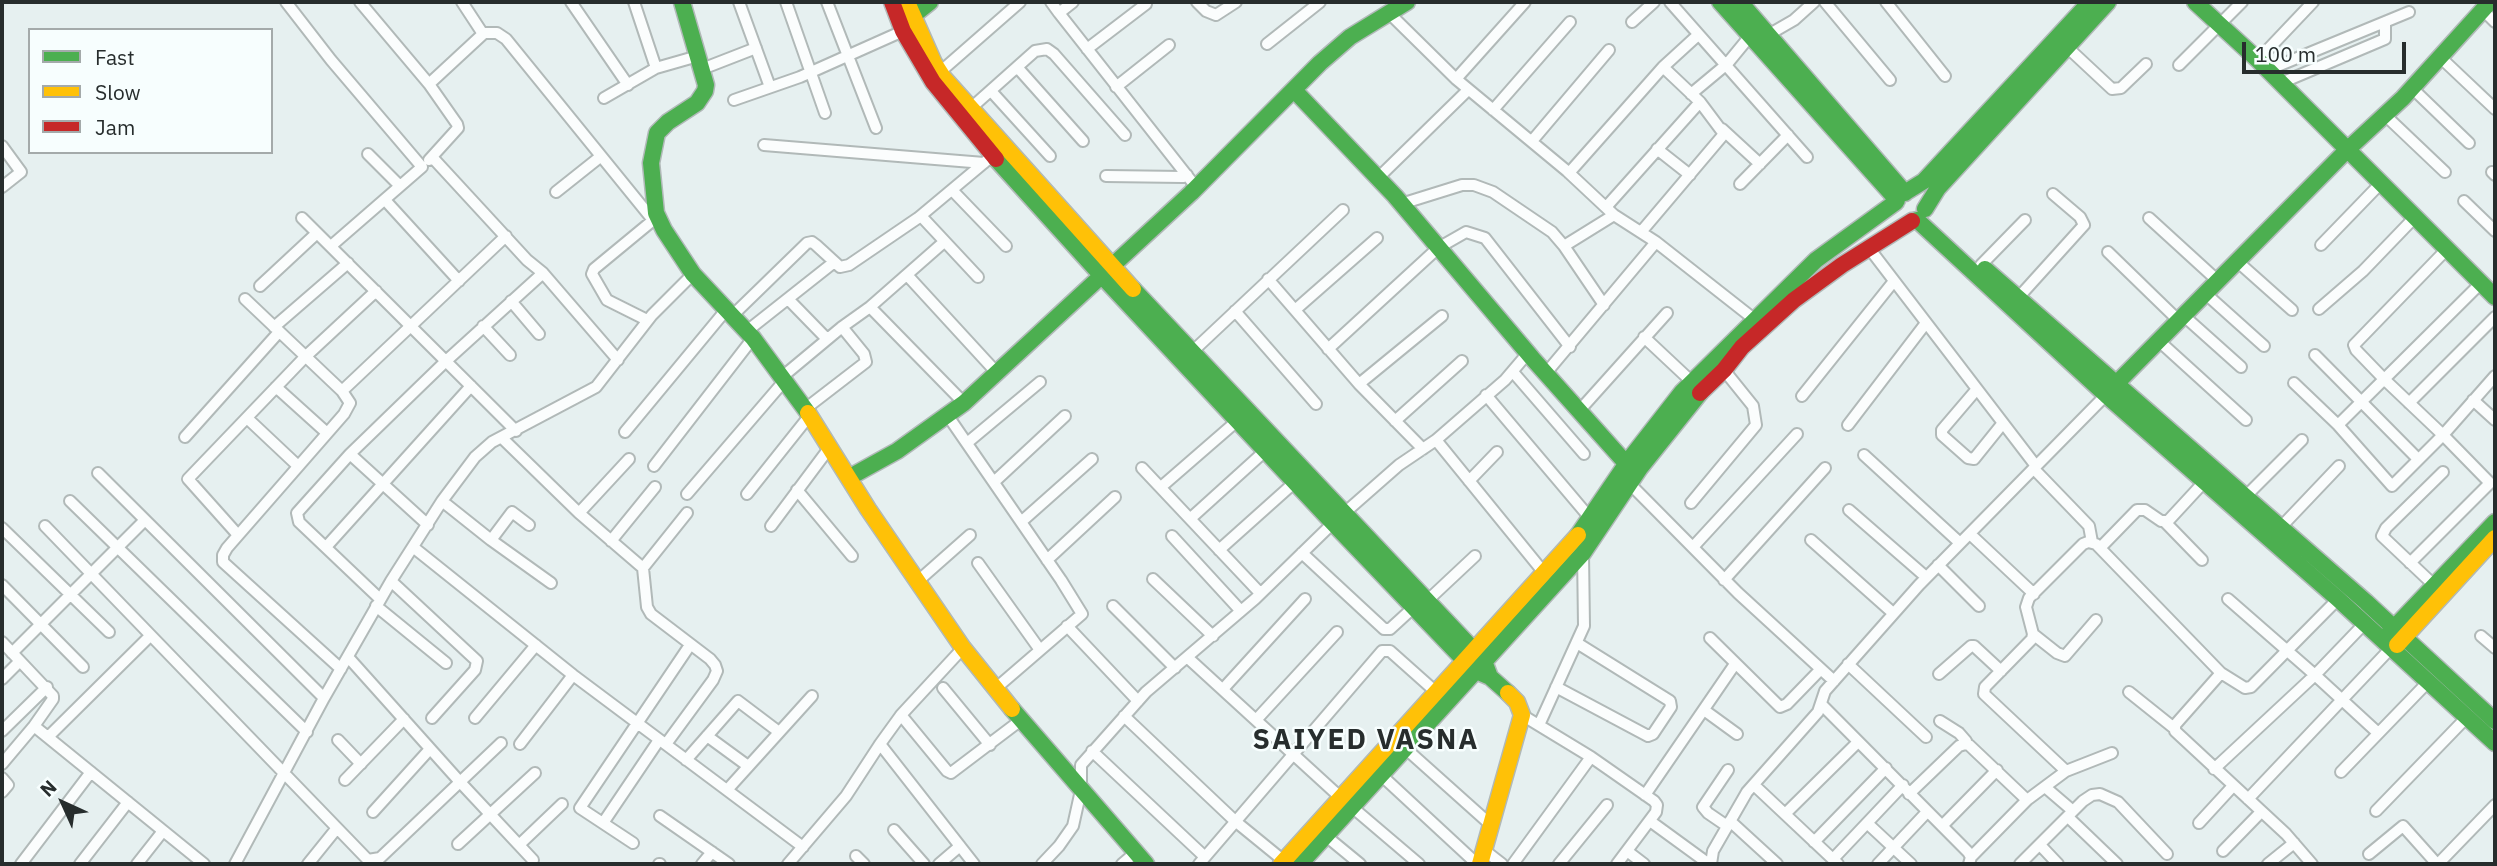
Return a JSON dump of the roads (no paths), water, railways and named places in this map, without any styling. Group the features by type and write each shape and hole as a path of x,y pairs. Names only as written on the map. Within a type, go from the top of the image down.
{"street":[{"path":"286,2 331,60 422,167"},
{"path":"331,246 422,167 458,128 429,83 360,2"},
{"path":"462,2 483,33"},
{"path":"571,2 628,85"},
{"path":"634,2 656,68"},
{"path":"655,218 650,163 657,133 702,97 706,85 682,2"},
{"path":"739,2 770,87"},
{"path":"786,2 825,113"},
{"path":"827,2 876,128"},
{"path":"892,2 933,82 994,155 1106,270 1193,351 1339,518 1517,702 1522,715 1481,860"},
{"path":"907,2 905,25 971,108 994,155"},
{"path":"734,100 848,57 905,25 930,2"},
{"path":"940,72 1020,2"},
{"path":"1051,2 1192,181"},
{"path":"1059,13 1073,2"},
{"path":"1197,2 1206,11 1216,15 1237,2"},
{"path":"1267,44 1320,2"},
{"path":"1456,79 1525,2"},
{"path":"1632,22 1654,2"},
{"path":"1670,2 1807,157"},
{"path":"1720,2 1901,197"},
{"path":"1740,2 1901,197 1899,217 1919,216 1981,265 2018,298 2204,482 2338,599 2495,743"},
{"path":"1768,35 1794,20 1814,2"},
{"path":"1825,2 1890,80"},
{"path":"1886,2 1945,76"},
{"path":"1298,862 1326,836 1346,802 1381,775 1478,664 1583,553 1692,382 1759,323 1831,247 1924,181 2090,2"},
{"path":"1298,862 1436,692 1478,664 1590,519 1692,401 1724,370 1759,323 1919,216 1938,188 2108,2"},
{"path":"2195,2 2263,65 2491,292 2384,379 2338,425"},
{"path":"2179,65 2242,2"},
{"path":"2263,65 2313,2"},
{"path":"1087,50 1146,4"},
{"path":"850,477 897,452 964,403 1106,270 1192,181 1350,37 1398,6 1456,79 1468,90 1611,210 1759,323"},
{"path":"1650,821 1713,863 1729,824 1754,785 1818,712 1825,691 1926,577 2347,150 2412,88 2486,6 2495,22"},
{"path":"2263,65 2409,12"},
{"path":"1493,110 1570,22"},
{"path":"2281,83 2385,39 2385,22"},
{"path":"429,83 483,33 497,33 506,39 600,157 655,218 693,274 750,334 808,412 868,509 962,648 1141,858 1122,864"},
{"path":"1569,173 1663,67 1698,34"},
{"path":"1564,246 1611,210 1695,98 1750,36"},
{"path":"1116,87 1170,45"},
{"path":"2067,47 2112,89 2121,88 2146,64"},
{"path":"604,98 656,68 700,62 756,48"},
{"path":"971,108 1035,51 1047,49 1125,135"},
{"path":"1532,141 1609,50"},
{"path":"2440,57 2495,109"},
{"path":"1017,67 1083,141"},
{"path":"1663,67 1722,129 1760,164"},
{"path":"2412,88 2469,143"},
{"path":"1294,90 1401,204 1481,295 1693,547 1724,580 1834,681"},
{"path":"1377,179 1468,90"},
{"path":"990,91 1050,156"},
{"path":"2385,115 2445,172"},
{"path":"1641,232 1723,137 1722,129"},
{"path":"1740,184 1788,135"},
{"path":"764,145 994,155"},
{"path":"2,146 21,172 2,187"},
{"path":"1657,149 1690,176"},
{"path":"368,154 400,186"},
{"path":"625,432 729,313 807,243 812,242 840,267 849,265 920,216 994,155"},
{"path":"432,157 543,273 618,360"},
{"path":"556,192 600,157"},
{"path":"1106,176 1184,177 1192,181"},
{"path":"2321,245 2381,183"},
{"path":"1401,204 1462,185 1474,184 1493,192 1552,232 1604,305"},
{"path":"952,190 1006,246"},
{"path":"1901,197 1911,191 1920,195 1919,216"},
{"path":"2018,298 2084,225 2080,217 2053,194"},
{"path":"384,200 459,281"},
{"path":"2464,201 2495,231"},
{"path":"1193,351 1343,211"},
{"path":"920,216 978,277"},
{"path":"1919,216 2111,389 2246,496 2495,721"},
{"path":"2319,309 2363,271 2415,217"},
{"path":"302,218 516,430"},
{"path":"648,320 607,300 592,274 594,269 655,218"},
{"path":"2149,218 2218,281"},
{"path":"1981,265 2025,220"},
{"path":"1328,349 1438,248 1466,232 1485,237 1570,347"},
{"path":"260,286 317,233"},
{"path":"342,391 506,236"},
{"path":"1295,310 1377,238"},
{"path":"687,494 783,379 944,242"},
{"path":"1546,373 1656,242"},
{"path":"1869,248 2035,468 2089,526 2096,545 2221,673 2238,685 2251,687 2338,599"},
{"path":"2410,564 2492,486 2384,379 2354,345 2447,250"},
{"path":"2108,252 2241,367"},
{"path":"2238,262 2291,310"},
{"path":"185,437 277,330 348,263"},
{"path":"654,466 750,334 788,299 834,263"},
{"path":"1106,270 1265,451 1295,482 1339,518"},
{"path":"446,663 378,603 299,522 297,513 350,454 483,326 543,273"},
{"path":"236,864 378,603 442,502 475,457 492,442 596,387 648,320 693,274"},
{"path":"907,275 997,373"},
{"path":"1268,279 1359,384 1423,449"},
{"path":"1802,396 1894,281"},
{"path":"238,535 188,479 305,357 376,291"},
{"path":"2206,294 2264,346"},
{"path":"245,299 342,391 350,403 238,535 223,555 223,562 341,669"},
{"path":"788,299 827,339"},
{"path":"511,301 539,334"},
{"path":"870,307 964,403"},
{"path":"1235,311 1316,404"},
{"path":"1579,411 1667,313"},
{"path":"1359,384 1441,316"},
{"path":"2409,402 2495,317"},
{"path":"1848,425 1926,323"},
{"path":"483,326 510,355"},
{"path":"747,494 808,412 866,362 864,354 842,327"},
{"path":"1644,337 1692,382"},
{"path":"2159,341 2246,420"},
{"path":"1042,864 1073,826 1081,790 1081,765 1138,701 1399,465 1436,440 1513,372 1528,353"},
{"path":"2315,355 2418,459"},
{"path":"1395,421 1462,361"},
{"path":"1691,503 1756,425 1753,406 1724,370"},
{"path":"1513,372 1584,454"},
{"path":"2294,383 2338,425 2392,486 2443,435 2495,376"},
{"path":"967,443 1040,382"},
{"path":"326,547 471,386"},
{"path":"276,387 327,433"},
{"path":"1977,389 1942,430 1942,435 1968,458 1974,459 2003,424"},
{"path":"1486,395 1590,519"},
{"path":"2473,400 2495,420"},
{"path":"948,416 1082,614 995,689"},
{"path":"994,482 1065,416"},
{"path":"247,418 298,466"},
{"path":"1161,487 1237,421"},
{"path":"1693,547 1797,434"},
{"path":"502,438 579,513 643,568 647,607 651,614 710,659 717,671 713,680 662,742 603,823"},
{"path":"1436,440 1545,574"},
{"path":"2246,496 2302,440"},
{"path":"771,526 830,447"},
{"path":"1191,518 1265,451"},
{"path":"1469,481 1497,452"},
{"path":"350,454 428,524"},
{"path":"1864,455 1960,543"},
{"path":"579,513 629,459"},
{"path":"1020,522 1092,459"},
{"path":"2281,527 2339,466"},
{"path":"1142,468 1260,593"},
{"path":"1724,580 1825,468"},
{"path":"2438,590 2383,539 2383,532 2443,472"},
{"path":"98,473 324,698"},
{"path":"1219,551 1295,482"},
{"path":"2165,522 2171,519 2204,482"},
{"path":"611,541 655,487"},
{"path":"797,490 852,556"},
{"path":"1047,560 1115,497"},
{"path":"70,501 307,732"},
{"path":"442,502 551,583"},
{"path":"1850,510 1926,577"},
{"path":"2096,621 2065,656 2033,634 2026,607 2034,594 2083,544 2096,545 2137,510 2145,510 2165,522 2202,559"},
{"path":"491,540 512,512 530,525"},
{"path":"643,568 687,513"},
{"path":"2,679 41,623 145,520"},
{"path":"2248,799 2341,700 2495,522"},
{"path":"45,526 368,860 380,858 500,743"},
{"path":"2,528 108,632"},
{"path":"1970,534 2034,594"},
{"path":"918,581 970,535"},
{"path":"1172,536 1240,611"},
{"path":"2438,590 2495,538"},
{"path":"1811,540 1894,613"},
{"path":"413,547 573,675 803,847"},
{"path":"1302,553 1384,629 1390,629 1475,556"},
{"path":"1539,725 1584,626 1583,553"},
{"path":"978,563 1041,650"},
{"path":"1938,565 1979,606"},
{"path":"1153,579 1213,636"},
{"path":"391,581 477,661 475,670 432,718"},
{"path":"2,585 83,667"},
{"path":"1223,689 1305,599"},
{"path":"2228,599 2377,733"},
{"path":"1113,606 1175,668"},
{"path":"2214,769 2315,675 2364,624"},
{"path":"1068,626 1138,701"},
{"path":"1256,720 1337,632"},
{"path":"2033,634 2029,643 1985,687 1984,694 2066,771"},
{"path":"48,737 150,636"},
{"path":"2481,636 2495,647"},
{"path":"1710,638 1780,707 1787,704 1821,668"},
{"path":"2,642 53,695 34,726 2,764"},
{"path":"1556,687 1648,736 1653,734 1671,707 1670,701 1577,643"},
{"path":"475,718 536,645"},
{"path":"633,843 580,808 690,645"},
{"path":"1939,674 1971,646 2001,671"},
{"path":"788,864 846,796 901,715 962,648"},
{"path":"1092,751 1202,861 1292,754 1386,650 1436,692"},
{"path":"348,657 533,860"},
{"path":"1188,658 1292,754 1419,864"},
{"path":"1645,795 1735,664"},
{"path":"1848,664 1926,737"},
{"path":"2174,728 2221,673"},
{"path":"520,744 573,675"},
{"path":"2341,772 2428,682"},
{"path":"2,731 47,687"},
{"path":"943,688 990,745"},
{"path":"2129,692 2174,728 2178,735 2294,843 2312,864"},
{"path":"727,790 812,696"},
{"path":"686,760 738,701 779,732"},
{"path":"1821,704 1968,852 1971,862"},
{"path":"1704,710 1737,734"},
{"path":"901,715 951,773 1021,720"},
{"path":"1522,715 1591,757 1657,805 1650,821 1617,864"},
{"path":"1124,716 1236,821 1298,862"},
{"path":"2376,811 2467,717"},
{"path":"345,780 404,719"},
{"path":"1940,721 1959,733 1966,741 1965,744"},
{"path":"34,726 204,864"},
{"path":"707,736 748,766"},
{"path":"338,740 361,764"},
{"path":"1785,814 1858,742"},
{"path":"880,744 974,864"},
{"path":"1754,785 1835,862 1867,823 1959,746 1965,744 1997,770 2027,800"},
{"path":"1405,748 1491,825"},
{"path":"373,812 430,749"},
{"path":"1971,862 2027,800 2045,786 2066,771 2112,753"},
{"path":"1513,864 1591,757"},
{"path":"1814,842 1886,768"},
{"path":"1728,770 1703,807 1708,813 1729,824 1777,864"},
{"path":"1942,826 1997,770"},
{"path":"22,864 91,772"},
{"path":"458,844 535,773"},
{"path":"1381,775 1481,860 1502,864"},
{"path":"2,778 8,785 2,792"},
{"path":"2045,786 2117,864"},
{"path":"2199,823 2233,786"},
{"path":"2021,864 2092,795 2100,794 2118,802 2167,854"},
{"path":"80,864 128,802"},
{"path":"519,845 562,804"},
{"path":"1559,864 1607,805"},
{"path":"2369,854 2403,826 2437,864 2495,805"},
{"path":"1878,864 1927,812"},
{"path":"2223,851 2262,812"},
{"path":"660,816 729,864"},
{"path":"1867,823 1910,864"},
{"path":"308,864 337,828"},
{"path":"894,830 924,864"},
{"path":"137,864 163,831"},
{"path":"1326,836 1360,864"},
{"path":"2268,864 2294,843"},
{"path":"2040,845 2059,864"},
{"path":"939,864 960,846"},
{"path":"1627,851 1644,864"},
{"path":"702,864 712,852"},
{"path":"184,864 191,855"}],"district":[{"name":"SAIYED VASNA","path":"1366,741"}]}
